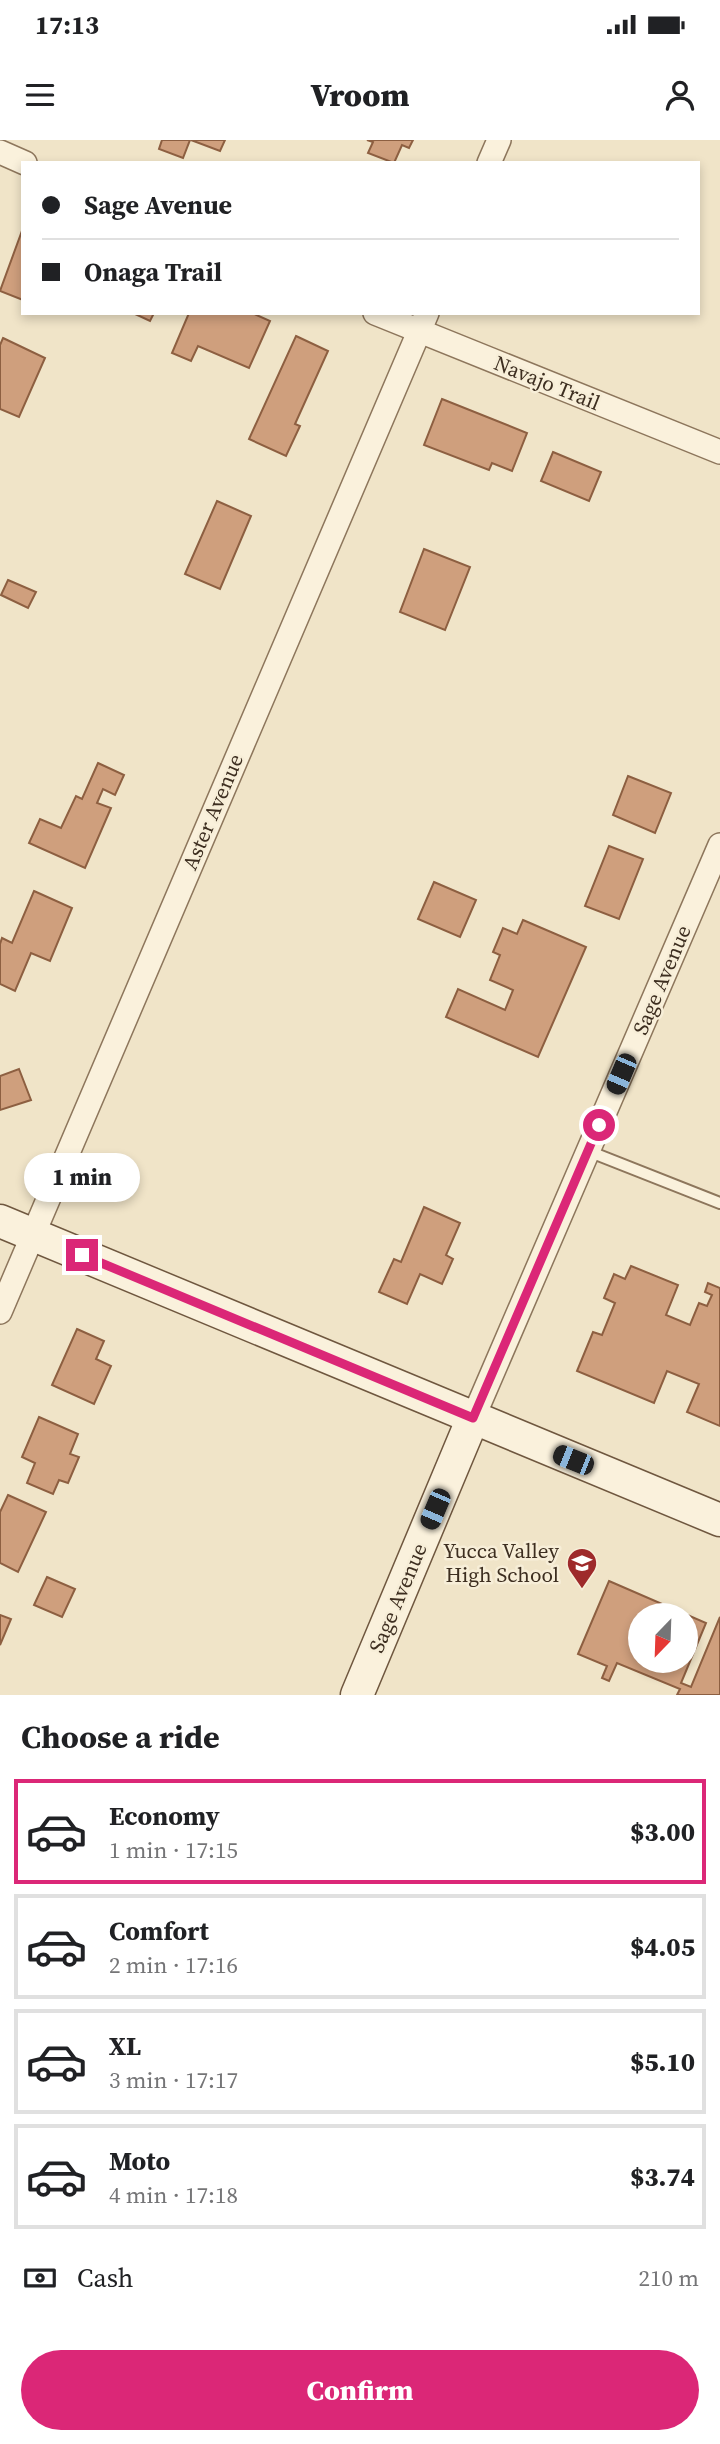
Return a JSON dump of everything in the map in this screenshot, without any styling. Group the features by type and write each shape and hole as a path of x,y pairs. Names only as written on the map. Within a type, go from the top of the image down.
{"street":[{"path":"490,161 499,140"},
{"path":"0,152 21,162"},
{"name":"Navajo Trail","path":"385,315 423,323 720,452"},
{"name":"Aster Avenue","path":"0,1312 423,323"},
{"name":"Sage Avenue","path":"357,1695 473,1418 720,845"},
{"path":"0,1221 720,1520"}],"lane":[{"path":"588,1150 720,1203"}],"building":[{"path":"162,140 190,140 183,158 159,149"},
{"path":"191,140 225,140 220,151"},
{"path":"367,140 413,140 409,148 402,145 395,161 368,153 373,142"},
{"path":"21,233 21,299 0,291"},
{"path":"137,315 153,315 150,321"},
{"path":"188,315 256,315 270,321 249,368 198,346 191,361 172,353"},
{"path":"296,336 328,351 295,424 300,426 286,456 249,439"},
{"path":"3,338 45,358 19,417 0,409 0,345"},
{"path":"442,399 527,433 512,471 492,463 489,470 424,445"},
{"path":"553,452 601,472 589,501 541,481"},
{"path":"217,501 251,516 220,589 185,574"},
{"path":"424,549 470,567 445,630 400,612"},
{"path":"8,580 36,592 28,608 1,595"},
{"path":"98,763 124,775 115,795 103,789 97,803 111,808 85,868 29,843 40,819 61,828 76,796 82,799"},
{"path":"628,776 671,793 655,833 613,815"},
{"path":"609,846 643,859 619,919 585,906"},
{"path":"434,882 476,900 460,937 418,919"},
{"path":"34,891 72,908 50,961 31,953 15,991 0,984 0,944 2,938 12,943"},
{"path":"523,920 586,947 538,1057 446,1017 458,989 505,1010 513,990 490,980 500,955 493,952 503,928 517,934"},
{"path":"19,1069 31,1100 0,1110 0,1076"},
{"path":"424,1207 460,1223 446,1255 453,1259 442,1284 420,1274 407,1304 379,1292 394,1259 401,1262"},
{"path":"631,1266 678,1285 666,1315 690,1325 699,1303 707,1306 712,1295 705,1292 708,1283 720,1288 720,1426 687,1412 699,1384 667,1371 654,1403 577,1371 593,1332 602,1335 615,1303 604,1298 614,1274 625,1279"},
{"path":"77,1329 104,1341 96,1359 111,1366 94,1404 52,1385"},
{"path":"39,1417 78,1434 70,1454 79,1457 68,1483 59,1480 53,1494 27,1483 35,1463 22,1457"},
{"path":"8,1495 46,1512 18,1572 0,1563 0,1512"},
{"path":"47,1577 75,1589 62,1617 34,1605"},
{"path":"609,1581 660,1603 628,1603 628,1668 617,1663 609,1681 602,1678 607,1666 578,1654"},
{"path":"0,1615 11,1619 0,1645"},
{"path":"720,1617 720,1695 677,1695 680,1689 641,1673 685,1673 681,1683 691,1687"},
{"path":"698,1620 706,1623 698,1642"}],"place":[{"name":"Yucca Valley High School","path":"582,1590"}],"route":[{"path":"82,1255 473,1418 599,1125"}]}
